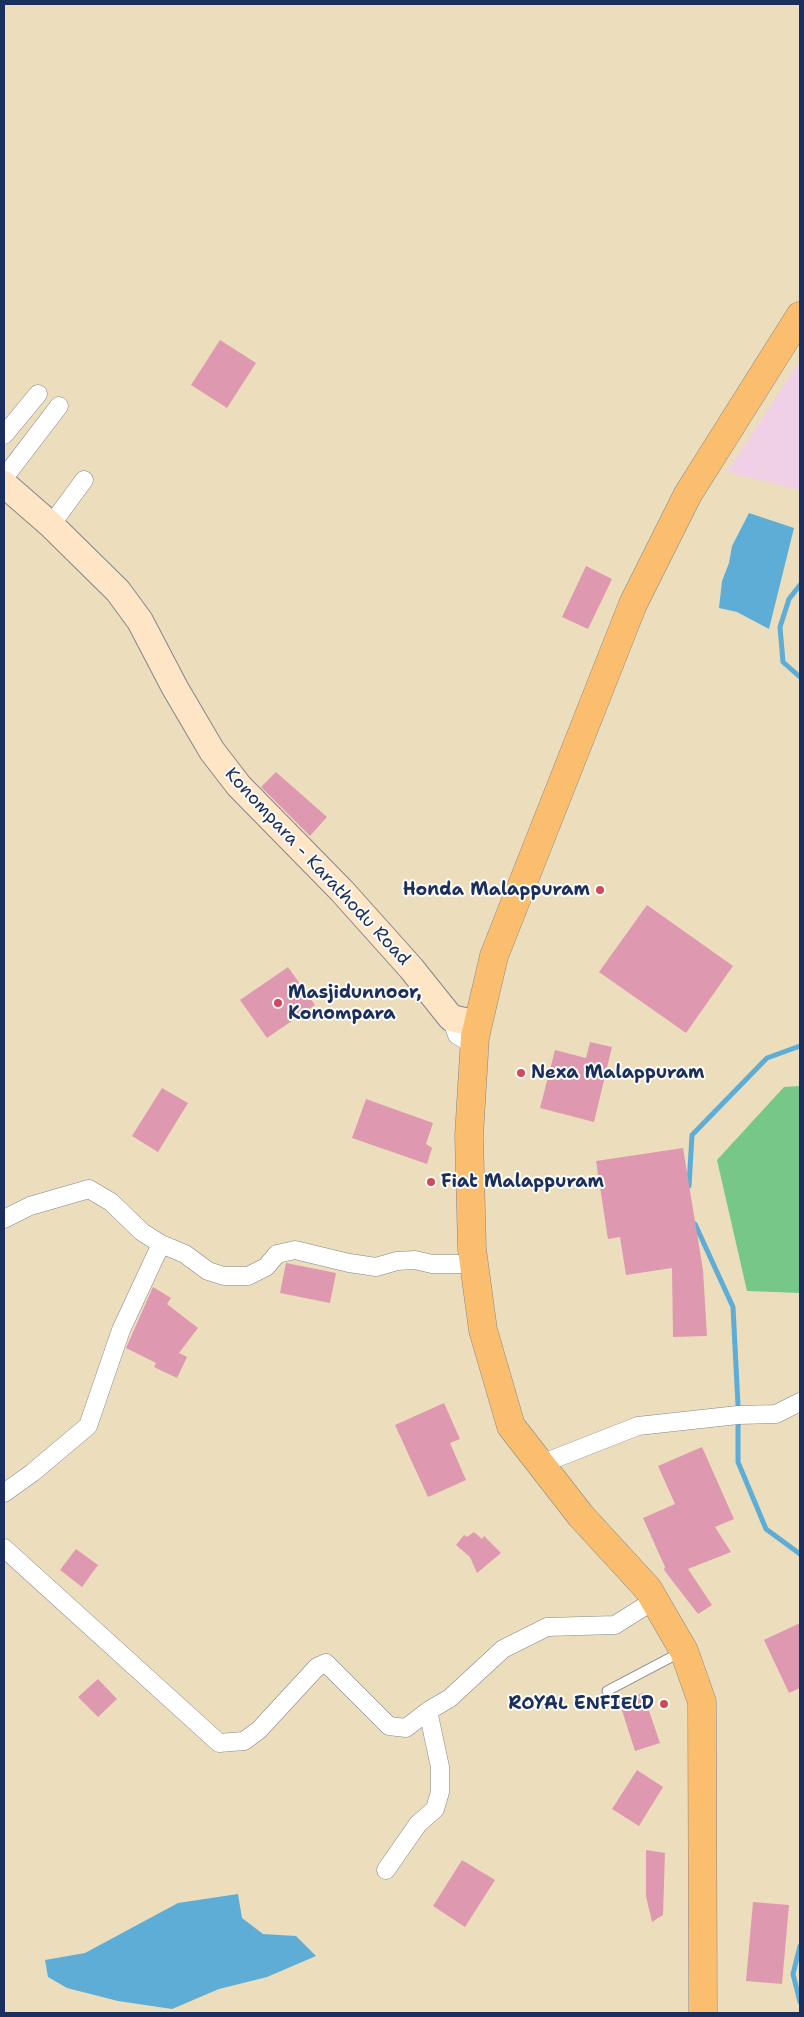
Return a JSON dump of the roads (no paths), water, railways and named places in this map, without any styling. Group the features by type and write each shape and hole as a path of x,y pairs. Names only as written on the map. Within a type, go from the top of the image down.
{"highway":[{"path":"703,2013 702,1702 684,1650 653,1601 648,1589 581,1516 511,1426 483,1330 474,1264 469,1136 477,1035 494,956 633,604 688,494 800,316"}],"main road":[{"name":"Konompara - Karathodu Road","path":"5,486 51,525 118,591 140,621 196,725 239,786 342,891 406,962 452,1018 477,1035"}],"street":[{"path":"4,435 38,394"},
{"path":"5,486 60,406"},
{"path":"51,525 84,480"},
{"path":"4,1220 30,1206 89,1190 110,1202 142,1232 161,1244 185,1254 208,1271 224,1276 248,1276 266,1267 277,1254 295,1250 348,1263 376,1267 397,1261 415,1260 432,1264 474,1264"},
{"path":"4,1493 32,1473 88,1426 121,1330 161,1244"},
{"path":"541,1464 638,1426 708,1418 776,1414 800,1402"},
{"path":"4,1548 219,1743 244,1741 259,1730 317,1667 326,1663 389,1726 406,1728 428,1711 450,1698 503,1649 547,1627 615,1625 653,1601"},
{"path":"386,1870 418,1824 435,1809 440,1792 440,1767 428,1711"}],"lane":[{"path":"607,1691 684,1650"}],"water":[{"path":"749,513 794,528 769,629 737,612 719,608 722,581 729,563 732,546"},
{"path":"238,1894 242,1918 263,1934 296,1936 316,1956 267,1977 219,1989 172,2009 118,2001 67,1988 48,1977 45,1960 85,1953 178,1903"}],"waterway":[{"path":"800,585 789,599 780,627 783,662 800,677"},
{"path":"689,1186 692,1135 767,1058 800,1046"},
{"path":"695,1224 733,1307 738,1405 738,1462 766,1529 800,1554"},
{"path":"800,1946 793,1974 800,2002"}],"place":[{"name":"Honda Malappuram","path":"600,890"},
{"name":"Masjidunnoor, Konompara","path":"278,1003"},
{"name":"Nexa Malappuram","path":"521,1073"},
{"name":"Fiat Malappuram","path":"431,1182"},
{"name":"ROYAL ENFIELD","path":"664,1704"}]}
